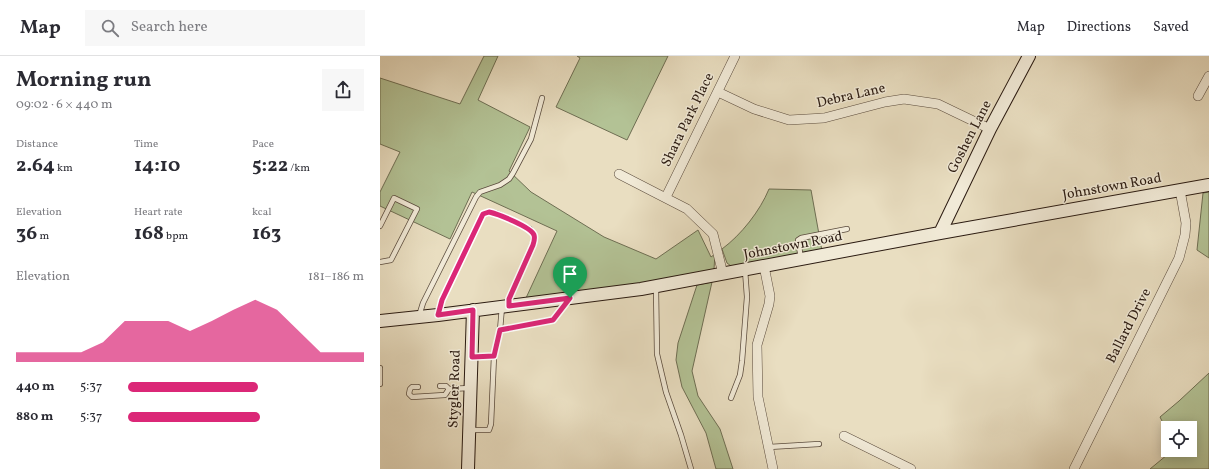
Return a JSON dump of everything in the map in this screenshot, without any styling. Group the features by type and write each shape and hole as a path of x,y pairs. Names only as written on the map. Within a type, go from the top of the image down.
{"main road":[{"name":"Goshen Lane","path":"940,232 990,129 1029,56"},
{"name":"Johnstown Road","path":"380,321 438,315 656,286 940,232 1209,185"},
{"name":"Stygler Road","path":"468,469 473,310"}],"street":[{"name":"Shara Park Place","path":"666,197 735,56"},
{"path":"1198,96 1209,76"},
{"name":"Debra Lane","path":"718,92 754,109 789,120 824,118 885,102 904,99 938,104 990,129"},
{"path":"619,174 687,209 712,234 723,274"},
{"name":"Ballard Drive","path":"1074,469 1179,258 1185,235 1186,223 1180,190"},
{"path":"764,266 770,296 770,304 757,345 758,397 773,469"},
{"path":"844,436 912,469"}],"lane":[{"path":"419,317 423,303 476,197 480,192 500,185 509,179 513,173 531,139 542,98"},
{"path":"380,226 394,198 417,209 391,260 380,262"},
{"path":"438,315 442,300 483,214 489,212 496,213 530,229 534,236 533,245 505,306 494,356 491,424 489,430 469,430"},
{"path":"801,259 798,240 801,238 848,229"},
{"path":"732,398 740,375 742,361 747,297 745,270"},
{"path":"656,286 657,354 666,392 691,469"},
{"path":"500,330 553,320 570,298"},
{"path":"472,357 494,356"},
{"path":"380,368 380,384"},
{"path":"440,386 446,386 449,390"},
{"path":"418,387 412,387 410,389 409,394 412,397 445,395 449,390 470,388"},
{"path":"769,447 819,444"}],"green space":[{"path":"484,56 498,56 478,100 530,127 509,171 531,192 604,237 656,259 698,230 711,257 715,254 714,269 655,283 526,298 557,231 472,192 450,239 380,206 380,192 400,152 380,144 380,78 460,104"},
{"path":"577,56 668,56 627,140 556,107 580,58"},
{"path":"769,189 811,190 822,251 731,266 727,263 722,249 743,230 761,206"},
{"path":"1209,192 1209,258 1197,250 1203,193"},
{"path":"712,282 692,371 698,396 720,429 733,469 716,469 706,433 682,387 676,360 678,343 697,285"},
{"path":"1209,373 1209,469 1150,469 1165,457 1197,457 1197,421 1162,421 1160,417"}],"route":[{"path":"489,212 496,213 530,229 534,236 533,245 509,299 509,306 570,298 553,320 500,330 494,356 472,357 473,310 438,315 442,300 483,214 489,212"}]}
